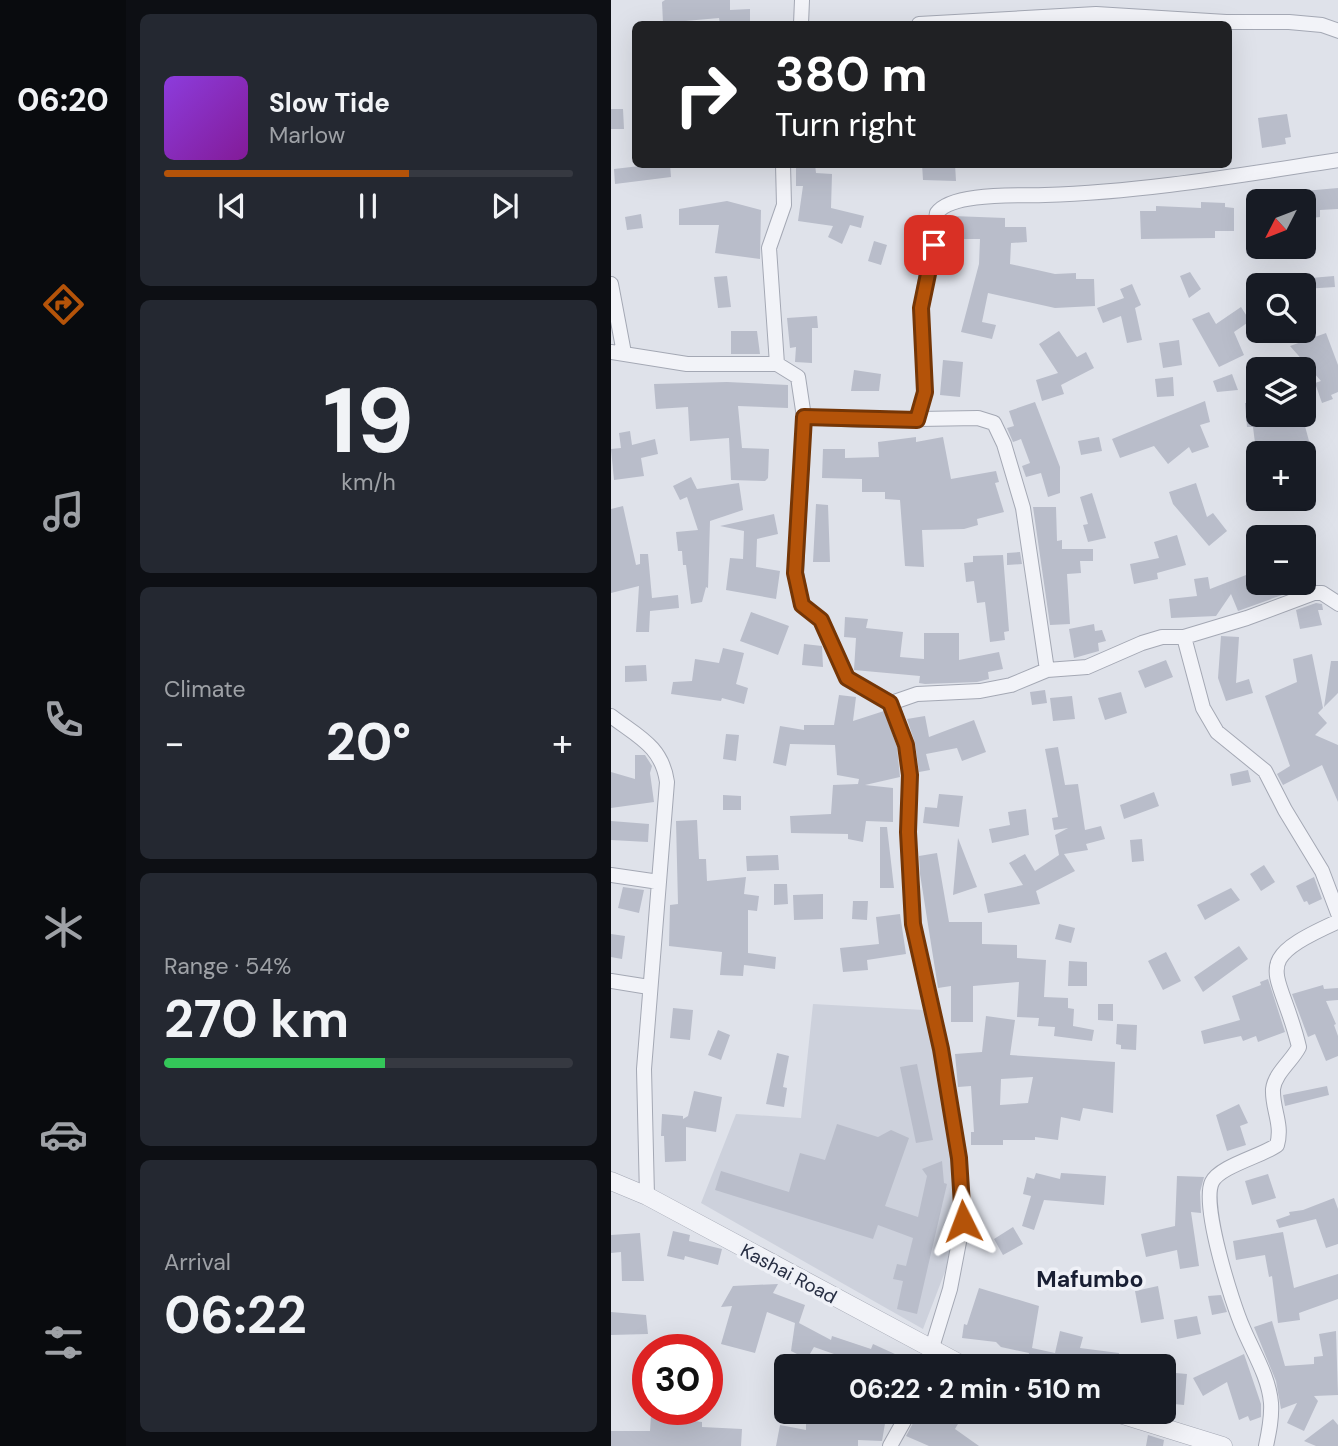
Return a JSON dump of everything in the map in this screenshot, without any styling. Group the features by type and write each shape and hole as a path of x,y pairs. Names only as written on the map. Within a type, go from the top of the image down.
{"street":[{"path":"801,21 802,0"},
{"path":"972,21 1096,14 1210,21"},
{"path":"1232,22 1289,22 1322,25 1338,31"},
{"path":"917,420 925,392 921,308 937,213 946,203 998,197 1145,190 1338,160"},
{"path":"777,364 770,248 784,205 783,168"},
{"path":"611,284 617,353 722,366 777,364 798,377 804,417 795,573 797,592 802,605 821,620 847,678 890,703 906,745 910,775 908,832 913,924 941,1049 959,1158 963,1221 951,1289 931,1354"},
{"path":"804,417 917,420 978,418 994,423 1004,444 1023,508 1047,670"},
{"path":"890,703 917,694 980,691 1011,685 1047,670 1088,667 1162,637 1184,637 1247,618 1314,593 1322,593 1338,604"},
{"path":"1184,637 1203,708 1217,732 1265,771 1322,871 1338,916"},
{"path":"611,716 651,745 665,766 667,782 649,987 644,1107 647,1196"},
{"path":"611,875 659,883"},
{"path":"1266,1446 1271,1402 1262,1370 1241,1325 1215,1239 1210,1204 1211,1182 1220,1173 1277,1145 1280,1124 1273,1088 1281,1071 1294,1058 1299,1047 1275,969 1282,952 1305,936 1338,921"},
{"path":"611,981 649,987"},
{"name":"Kashai Road","path":"611,1181 647,1196 813,1287 943,1354"},
{"path":"890,1446 902,1424"},
{"path":"1152,1424 1223,1446"}],"shaded area":[{"path":"813,1004 924,1010 955,1147 964,1222 923,1329 701,1203 736,1114 801,1118"}],"building":[{"path":"730,0 730,10 750,9 750,21 720,21 719,18 663,21 662,2"},
{"path":"611,109 623,109 624,129 611,129"},
{"path":"1287,114 1291,137 1285,138 1286,144 1262,148 1258,118"},
{"path":"670,168 671,177 615,184 614,169"},
{"path":"796,168 815,168 816,173 832,174 831,208 864,216 861,228 850,225 842,244 828,237 833,226 798,221 803,186 796,186"},
{"path":"922,168 955,168 956,181 923,180"},
{"path":"1338,188 1338,209 1320,210 1320,217 1316,218 1316,190"},
{"path":"727,201 761,210 760,259 715,253 719,225 679,225 679,209"},
{"path":"1201,202 1225,203 1225,207 1234,208 1234,231 1215,231 1215,238 1141,239 1140,211 1156,211 1156,206 1201,208"},
{"path":"641,214 643,228 627,230 625,217"},
{"path":"953,216 1005,218 1005,227 1026,227 1027,242 1011,243 1010,264 1055,274 1076,273 1076,279 1094,279 1095,306 1055,308 988,293 982,322 996,325 992,339 961,332 979,264 980,239 954,239"},
{"path":"874,241 887,245 881,265 868,261"},
{"path":"1190,272 1201,289 1189,298 1180,276"},
{"path":"727,276 731,307 718,308 714,277"},
{"path":"1334,276 1335,287 1316,288 1316,278"},
{"path":"1132,284 1141,305 1135,308 1142,340 1127,343 1121,316 1103,323 1097,308 1124,298 1120,289"},
{"path":"1241,307 1246,315 1246,324 1234,332 1244,355 1219,367 1192,319 1209,312 1216,324"},
{"path":"817,316 818,328 812,328 812,363 795,362 796,347 790,348 787,318"},
{"path":"731,331 757,331 760,354 731,354"},
{"path":"1059,331 1077,357 1086,352 1094,368 1061,385 1064,394 1042,401 1036,380 1058,373 1039,344"},
{"path":"1326,333 1338,365 1338,392 1331,395 1333,399 1322,403 1316,386 1316,383 1321,381 1316,375 1316,357 1300,357 1290,346 1316,343 1316,337"},
{"path":"1179,340 1182,365 1163,368 1159,343"},
{"path":"943,360 963,362 960,397 940,395"},
{"path":"854,370 881,374 879,391 851,391"},
{"path":"1232,374 1238,390 1217,392 1213,381"},
{"path":"1173,377 1174,396 1157,397 1155,379"},
{"path":"727,382 788,385 788,408 738,406 742,448 769,449 768,478 765,481 731,480 729,438 690,441 688,407 656,409 654,384"},
{"path":"1205,401 1210,422 1200,425 1209,447 1192,453 1189,447 1168,464 1154,446 1120,458 1112,439"},
{"path":"1035,402 1060,467 1060,493 1048,497 1041,473 1026,477 1022,466 1030,463 1021,439 1013,442 1007,428 1014,426 1009,411"},
{"path":"1253,427 1305,427 1309,441 1255,441"},
{"path":"630,431 632,445 655,439 658,454 641,458 644,476 614,480 611,449 621,448 619,433"},
{"path":"916,437 916,442 943,437 951,479 996,471 999,482 995,483 1004,512 977,519 978,525 964,529 922,530 924,567 905,566 900,500 885,499 885,492 862,492 862,479 822,478 823,449 845,449 845,458 879,457 878,442"},
{"path":"1099,437 1102,451 1081,455 1078,441"},
{"path":"691,477 697,489 739,483 743,510 710,521 708,588 706,587 702,602 691,604 686,565 683,565 682,551 678,551 676,532 698,530 687,497 680,500 673,486"},
{"path":"1196,483 1207,517 1213,513 1227,531 1209,546 1173,504 1169,492"},
{"path":"1092,493 1106,538 1088,542 1083,525 1088,524 1080,497"},
{"path":"816,504 828,505 830,562 813,562"},
{"path":"623,506 636,565 640,564 640,554 648,554 652,598 678,595 679,608 650,611 649,632 636,632 639,586 611,593 611,509"},
{"path":"1033,507 1056,507 1057,541 1062,540 1062,549 1093,549 1093,561 1080,561 1081,573 1067,574 1070,624 1050,625"},
{"path":"774,514 778,534 757,539 756,567 780,571 776,599 726,590 730,558 743,559 744,531 720,526"},
{"path":"1177,535 1186,565 1157,573 1158,579 1134,584 1130,564 1159,558 1154,542"},
{"path":"1020,552 1022,564 1007,565 1007,553"},
{"path":"1003,555 1009,631 1004,632 1005,640 990,642 985,602 977,603 974,581 966,582 964,563 973,562 973,556"},
{"path":"1246,575 1246,595 1282,595 1238,611 1231,594 1216,616 1171,618 1169,599 1197,596 1194,579 1208,577 1210,589"},
{"path":"1316,603 1322,604 1323,610 1318,610 1322,625 1300,629 1296,610"},
{"path":"751,612 789,626 778,655 740,641"},
{"path":"845,617 868,619 866,628 903,632 900,657 924,659 924,633 959,633 959,660 999,652 1003,669 988,672 989,679 977,682 925,684 919,683 920,676 854,670 856,638 844,637"},
{"path":"1094,624 1095,631 1102,630 1106,641 1098,643 1099,651 1074,658 1069,629"},
{"path":"1221,636 1239,637 1236,683 1249,679 1253,693 1226,701 1218,678"},
{"path":"804,644 822,646 823,667 802,665"},
{"path":"723,648 744,653 736,684 748,688 744,704 722,698 721,701 671,694 673,682 692,681 695,659 719,663"},
{"path":"1312,654 1323,708 1318,713 1327,723 1315,735 1338,745 1338,802 1322,765 1283,785 1277,774 1290,766 1265,696 1297,682 1293,659"},
{"path":"1166,660 1173,677 1145,688 1138,671"},
{"path":"1331,661 1338,661 1338,693 1324,707"},
{"path":"646,665 647,681 625,682 625,666"},
{"path":"1045,690 1047,703 1032,705 1030,692"},
{"path":"1121,692 1127,713 1105,720 1098,698"},
{"path":"839,695 856,697 853,721 884,711 897,747 900,777 865,785 893,788 893,822 866,821 863,842 848,839 848,834 791,833 790,816 831,814 833,785 858,784 859,779 837,775 835,745 790,744 786,766 773,763 780,726 804,730 804,725 834,725"},
{"path":"1072,696 1075,719 1053,721 1050,698"},
{"path":"925,716 929,737 974,720 986,752 962,761 957,748 926,754 930,770 919,772 915,743 907,719"},
{"path":"726,734 739,735 736,761 723,759"},
{"path":"1058,747 1065,785 1078,784 1085,830 1101,826 1105,839 1086,844 1088,850 1064,854 1075,871 1036,891 1040,904 988,913 984,894 1023,885 1009,863 1025,854 1035,871 1059,855 1055,835 1068,828 1054,830 1052,818 1058,817 1045,749"},
{"path":"635,755 645,755 652,766 650,773 654,802 611,808 611,772 635,779"},
{"path":"1248,770 1251,782 1232,786 1230,774"},
{"path":"1154,792 1159,806 1124,819 1120,805"},
{"path":"939,794 963,796 959,827 923,823 925,807 937,808"},
{"path":"723,795 741,796 741,810 723,810"},
{"path":"1026,809 1029,835 992,843 989,829 1010,825 1008,812"},
{"path":"697,820 699,859 706,859 707,881 746,877 744,894 759,896 757,911 748,910 748,953 776,957 775,969 744,965 743,976 720,975 722,952 669,946 670,905 678,904 676,821"},
{"path":"611,821 649,824 648,842 611,840"},
{"path":"880,827 887,827 894,888 880,888"},
{"path":"958,838 977,887 953,895"},
{"path":"1142,839 1144,861 1132,862 1130,840"},
{"path":"937,853 949,922 982,922 982,944 1017,945 1017,958 1046,960 1044,997 1068,998 1068,1008 1074,1009 1073,1026 1094,1030 1092,1041 1054,1036 1055,1027 1038,1026 1039,1018 1017,1017 1019,982 973,986 973,1022 951,1022 951,986 938,988 920,874 919,856"},
{"path":"778,855 779,870 747,871 746,856"},
{"path":"1264,865 1275,882 1261,891 1250,874"},
{"path":"1314,877 1322,899 1309,905 1307,901 1304,902 1296,886"},
{"path":"774,884 787,884 788,904 774,905"},
{"path":"623,887 644,890 639,913 618,908"},
{"path":"1231,888 1240,900 1205,920 1197,905"},
{"path":"823,894 823,919 794,920 793,895"},
{"path":"853,901 868,901 867,920 852,919"},
{"path":"900,914 906,954 867,960 868,970 843,972 840,948 879,944 876,917"},
{"path":"1059,924 1075,928 1071,943 1055,939"},
{"path":"611,934 625,936 622,959 611,957"},
{"path":"1239,946 1248,959 1203,992 1194,977"},
{"path":"1166,952 1181,981 1163,990 1148,961"},
{"path":"1069,961 1087,962 1087,986 1068,986"},
{"path":"1268,979 1285,1032 1258,1042 1256,1036 1243,1041 1241,1036 1204,1044 1201,1031 1240,1020 1232,996 1261,985 1260,982"},
{"path":"1323,985 1324,989 1338,988 1338,1000 1326,1001 1336,1024 1338,1056 1326,1061 1315,1034 1308,1037 1292,994"},
{"path":"1098,1004 1113,1004 1113,1021 1098,1020"},
{"path":"673,1008 693,1010 690,1040 670,1038"},
{"path":"986,1016 1015,1020 1010,1055 1115,1062 1113,1113 1083,1108 1080,1121 1061,1117 1058,1140 1035,1137 1035,1140 1003,1140 1003,1145 971,1145 971,1132 974,1132 971,1086 958,1087 955,1054 982,1052","holes":["1033,1077 1028,1103 1000,1105 1001,1079"]},
{"path":"1117,1024 1137,1025 1136,1050 1121,1049 1121,1045 1116,1044"},
{"path":"718,1030 730,1035 721,1060 708,1055"},
{"path":"777,1053 789,1056 783,1087 787,1088 784,1107 766,1104"},
{"path":"917,1064 933,1140 916,1143 900,1067"},
{"path":"1327,1086 1329,1095 1285,1106 1283,1095"},
{"path":"694,1091 722,1097 716,1132 686,1127 686,1161 665,1162 664,1136 661,1136 662,1114 683,1116 683,1119 688,1116"},
{"path":"1239,1104 1248,1123 1240,1126 1246,1145 1227,1151 1216,1115"},
{"path":"837,1124 878,1137 891,1130 909,1138 885,1206 918,1217 927,1176 922,1169 942,1161 944,1183 947,1184 917,1314 897,1309 903,1281 893,1279 897,1264 906,1266 913,1238 878,1225 873,1239 715,1190 721,1171 789,1192 800,1153 825,1160"},
{"path":"1036,1173 1060,1179 1061,1173 1106,1176 1104,1205 1044,1200 1034,1230 1022,1226 1031,1196 1023,1194 1027,1177 1034,1179"},
{"path":"1268,1174 1276,1198 1252,1205 1245,1181"},
{"path":"1177,1176 1204,1177 1200,1192 1201,1213 1191,1212 1199,1266 1180,1269 1177,1250 1146,1257 1141,1234 1175,1226"},
{"path":"1334,1198 1338,1209 1338,1244 1326,1248 1316,1219 1279,1228 1276,1220 1290,1215 1289,1212 1303,1210"},
{"path":"1013,1227 1023,1244 1003,1255 994,1239"},
{"path":"673,1231 690,1235 689,1241 722,1249 718,1265 685,1256 684,1260 667,1256"},
{"path":"1283,1232 1294,1288 1338,1274 1338,1299 1299,1313 1300,1320 1278,1323 1272,1276 1269,1277 1265,1255 1236,1260 1233,1241"},
{"path":"640,1233 644,1281 622,1281 621,1252 611,1253 611,1235"},
{"path":"778,1284 773,1293 805,1305 799,1323 831,1340 832,1336 871,1349 873,1344 895,1354 834,1354 814,1347 810,1354 797,1354 791,1351 795,1323 767,1312 755,1353 723,1345 732,1306 721,1307 733,1286"},
{"path":"1158,1286 1164,1319 1141,1323 1135,1291"},
{"path":"979,1288 1039,1306 1032,1348 1055,1353 1060,1331 1083,1337 1080,1348 1119,1354 1029,1354 1001,1347 996,1342 962,1338 964,1324 967,1325"},
{"path":"1221,1295 1227,1312 1212,1315 1208,1296"},
{"path":"611,1312 646,1315 648,1334 611,1335"},
{"path":"1197,1316 1201,1334 1177,1339 1174,1320"},
{"path":"1272,1321 1285,1366 1314,1364 1314,1357 1323,1356 1319,1334 1336,1331 1338,1395 1314,1396 1318,1401 1304,1431 1287,1423 1297,1403 1281,1409 1276,1381 1254,1327"},
{"path":"1244,1354 1261,1404 1261,1417 1250,1421 1248,1416 1239,1420 1227,1382 1203,1396 1193,1378"},
{"path":"1176,1373 1187,1374 1184,1405 1176,1404"},
{"path":"1333,1419 1338,1425 1338,1446 1316,1446 1304,1441"},
{"path":"806,1424 885,1424 882,1441 858,1440 858,1446 776,1446 780,1425 806,1430"},
{"path":"912,1424 958,1424 955,1429 979,1446 929,1446 906,1436"},
{"path":"650,1425 702,1425 742,1429 741,1446 611,1446 611,1431 650,1431"},
{"path":"1148,1435 1164,1440 1163,1446 1146,1446"}],"district":[{"name":"Mafumbo","path":"1090,1279"}],"route":[{"path":"934,245 921,308 925,392 917,420 804,417 795,573 797,592 802,605 821,620 847,678 890,703 906,745 910,775 908,832 913,924 924,983 941,1049 959,1158 963,1221"}]}
